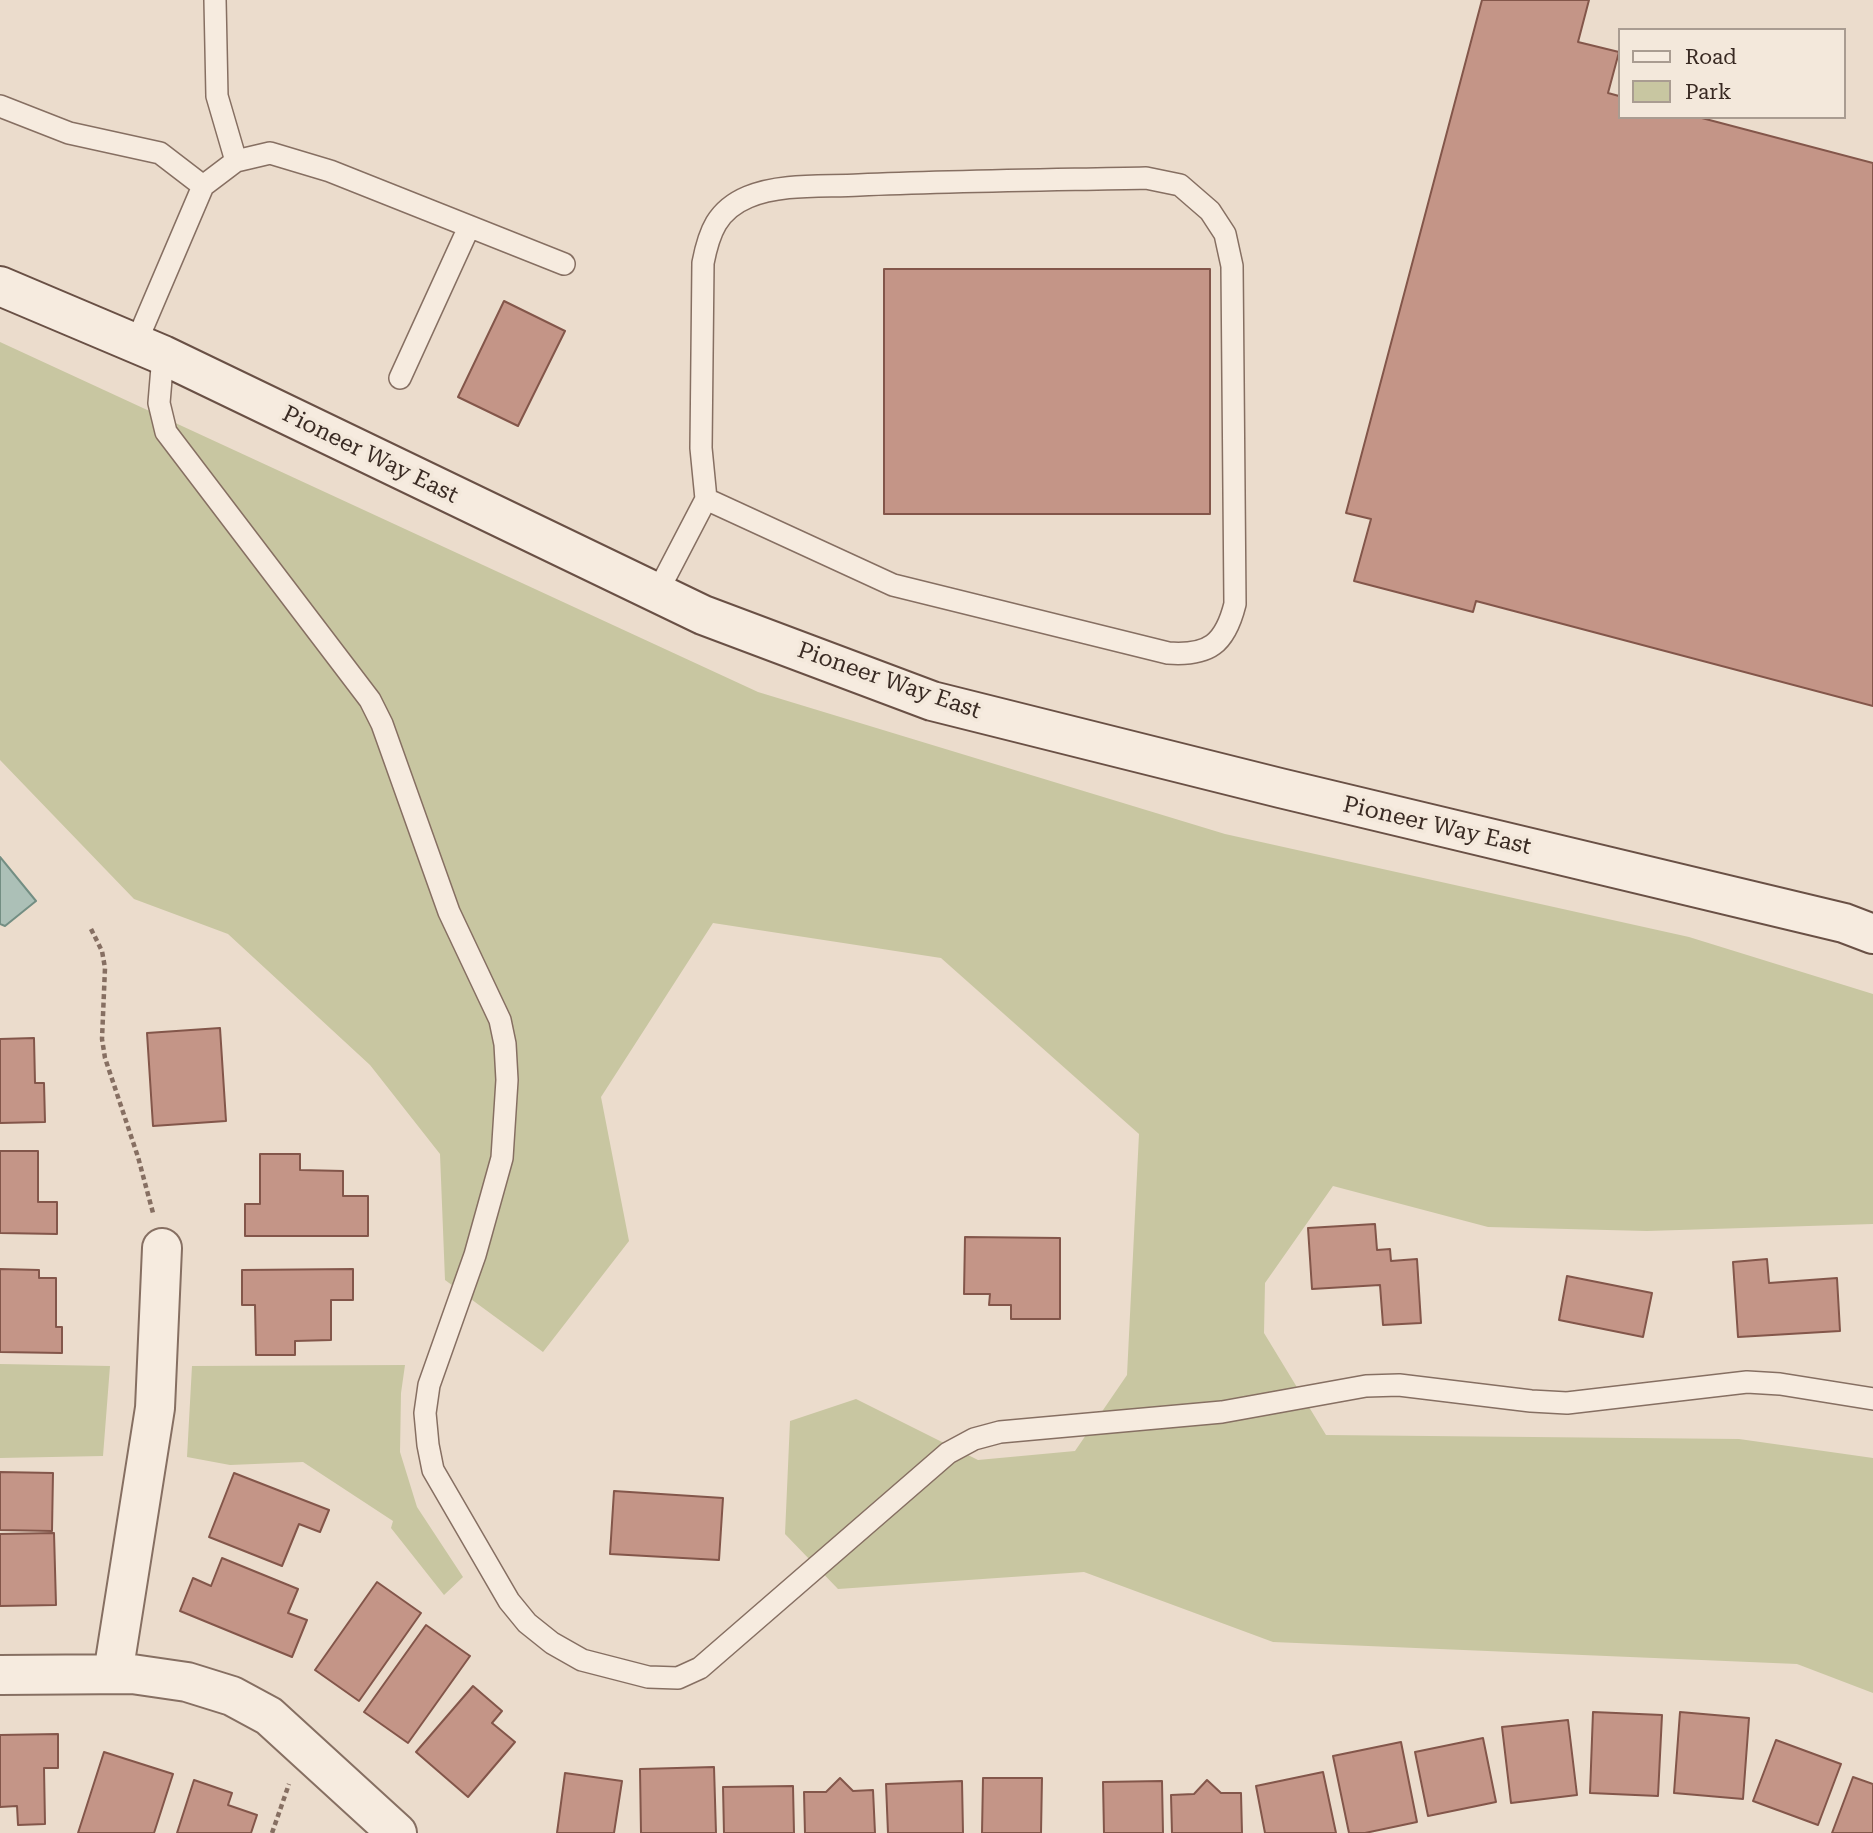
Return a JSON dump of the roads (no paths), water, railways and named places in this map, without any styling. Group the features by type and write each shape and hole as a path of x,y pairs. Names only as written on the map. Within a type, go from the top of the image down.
{"street":[{"name":"Pioneer Way East","path":"0,286 149,349 703,615 932,701 1280,789 1844,923 1873,934"},
{"path":"113,1674 154,1421 162,1248"},
{"path":"0,1675 132,1674 187,1682 232,1696 269,1716 397,1833"}],"lane":[{"path":"215,0 217,96 236,161"},
{"path":"0,107 69,133 160,153 203,186"},
{"path":"564,264 330,171 270,153 236,161 203,186 149,349 166,432 370,700 382,724 449,912 500,1020 505,1044 507,1080 502,1158 475,1255 429,1385 425,1413 433,1470 509,1601 527,1623 552,1643 582,1660 648,1677 678,1678 699,1668 948,1453 974,1439 1000,1432 1223,1412 1366,1386 1399,1385 1567,1403 1747,1382 1780,1384 1873,1399"},
{"path":"657,593 706,499 701,448 703,263 708,234 722,214 748,197 792,188 1146,178 1180,185 1210,211 1224,234 1232,266 1235,604 1230,624 1221,638 1206,650 1186,654 1168,653 893,584 706,499"},
{"path":"400,378 469,227"}]}
